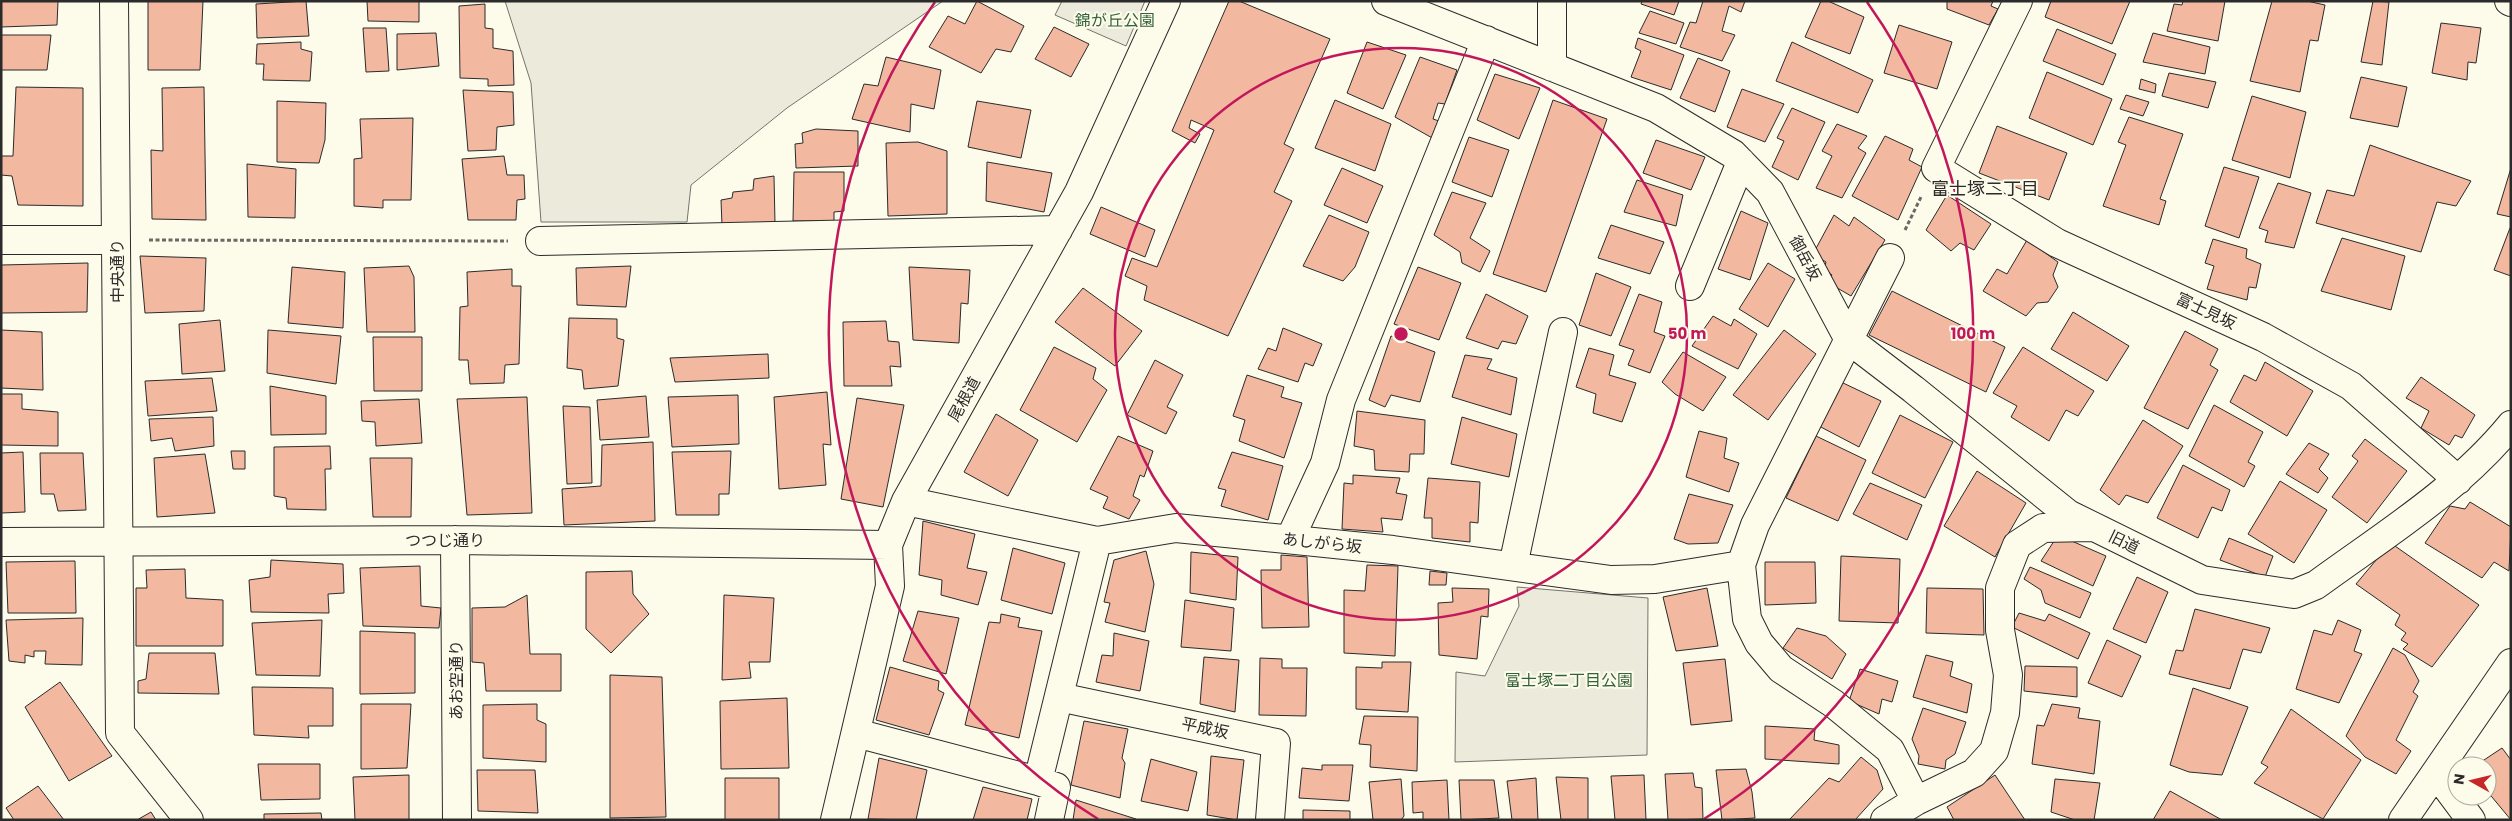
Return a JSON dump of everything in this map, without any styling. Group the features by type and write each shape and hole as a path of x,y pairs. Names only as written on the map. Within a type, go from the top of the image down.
{"street":[{"name":"中央通り","path":"114,1 120,732 189,820"},
{"name":"尾根道","path":"836,820 890,586 888,545 906,501 1079,192 1166,1"},
{"name":"御岳坂","path":"1386,1 1656,108 1733,154 1770,192 1849,340 2068,514 2092,527"},
{"path":"1552,1 1552,66"},
{"path":"1936,168 2018,1"},
{"path":"1290,539 1325,463 1341,400 1486,40"},
{"path":"1690,286 1741,162"},
{"name":"富士見坂","path":"1936,168 2057,243 2263,337 2351,386 2458,480"},
{"path":"540,241 1058,230"},
{"path":"1,240 116,240"},
{"path":"1890,258 1755,525 1741,565 1747,618 1759,643 1781,669 1834,704 1890,750 1916,801"},
{"path":"1513,566 1563,332"},
{"name":"旧道","path":"1885,820 1916,801 1974,772 1994,751 2005,713 2008,674 2000,630 2000,588 2017,545 2044,528 2092,527 2202,580 2294,594 2316,585 2458,480 2500,457 2511,425"},
{"name":"あしがら坂","path":"906,501 1097,541 1176,528 1393,550 1611,580 1655,579 1741,565"},
{"name":"つつじ通り","path":"1,542 455,540 888,545"},
{"name":"あお空通り","path":"455,540 457,820"},
{"path":"1038,781 1097,541"},
{"path":"2404,820 2511,663"},
{"name":"平成坂","path":"1059,697 1276,743 1270,820"},
{"path":"856,733 1056,787 1049,820"},
{"path":"2436,773 2470,820"}],"path":[{"path":"1890,258 1936,168"},
{"path":"116,240 540,241"}],"green space":[{"path":"505,1 943,1 787,108 691,185 687,222 541,222 531,83"},
{"name":"錦が丘公園","path":"1062,1 1145,1 1126,46 1055,15"},
{"name":"富士塚二丁目公園","path":"1517,587 1648,598 1647,755 1455,762 1456,672 1485,676 1519,606"}],"building":[{"path":"1,1 58,1 57,25 1,27"},
{"path":"148,1 203,1 200,70 148,70"},
{"path":"306,1 309,36 257,38 256,4"},
{"path":"367,1 419,1 419,22 368,21"},
{"path":"977,1 1024,26 1011,52 996,49 981,73 929,47 948,16 965,24"},
{"path":"1229,1 1239,1 1330,39 1284,144 1294,149 1274,192 1292,201 1228,336 1144,300 1147,286 1125,276 1132,258 1157,267 1214,130 1191,120 1189,128 1200,134 1195,143 1172,131"},
{"path":"1642,1 1679,1 1674,15 1641,4"},
{"path":"1703,1 1745,1 1741,12 1729,6 1722,31 1735,35 1722,61 1680,47 1690,22 1696,23"},
{"path":"1821,1 1828,1 1864,17 1850,54 1805,37"},
{"path":"1947,1 1993,1 1991,6 1998,9 1989,25 1947,9"},
{"path":"2051,1 2130,1 2112,44 2045,17"},
{"path":"2183,1 2225,1 2218,41 2167,31 2174,4 2182,5"},
{"path":"2272,1 2307,1 2325,5 2318,41 2310,40 2300,92 2250,81"},
{"path":"2373,1 2389,2 2382,65 2361,62"},
{"path":"485,4 485,28 493,29 493,48 513,51 514,85 488,86 488,79 460,78 459,6"},
{"path":"1650,11 1684,23 1676,44 1639,33"},
{"path":"2441,23 2481,28 2476,63 2468,62 2467,80 2432,73"},
{"path":"1899,25 1952,42 1937,89 1884,73"},
{"path":"1054,27 1089,44 1071,77 1035,59"},
{"path":"363,28 386,28 389,71 366,72"},
{"path":"2057,29 2116,54 2103,85 2043,61"},
{"path":"436,33 439,66 397,70 397,34"},
{"path":"2153,33 2210,47 2205,74 2143,62"},
{"path":"1,35 51,35 47,70 1,70"},
{"path":"1638,38 1684,55 1671,90 1631,77 1641,51 1635,48"},
{"path":"301,42 301,49 312,52 310,81 263,80 264,64 256,64 257,44"},
{"path":"1367,42 1406,55 1383,109 1347,93"},
{"path":"1792,42 1873,80 1858,113 1776,81"},
{"path":"886,57 941,70 934,109 911,104 910,132 852,119 864,84 878,86"},
{"path":"1420,57 1457,70 1445,104 1438,103 1433,119 1442,122 1434,139 1395,117"},
{"path":"1698,58 1730,71 1715,112 1680,98"},
{"path":"2047,72 2112,99 2093,145 2029,118"},
{"path":"2169,73 2216,82 2208,108 2162,96"},
{"path":"1495,74 1540,88 1519,139 1477,120"},
{"path":"2361,77 2407,87 2398,127 2350,118"},
{"path":"2141,79 2156,84 2155,93 2139,89"},
{"path":"16,87 83,88 83,206 18,205 12,176 1,175 1,156 13,156"},
{"path":"204,87 206,220 152,219 151,150 163,151 162,88"},
{"path":"1742,89 1784,104 1765,142 1727,127"},
{"path":"463,90 513,92 514,125 497,127 496,150 468,151"},
{"path":"2126,95 2149,102 2143,116 2120,109"},
{"path":"2252,96 2306,112 2290,178 2232,160"},
{"path":"1335,100 1391,124 1375,171 1315,148"},
{"path":"1553,100 1607,119 1546,292 1493,274"},
{"path":"277,101 326,103 325,140 319,163 277,162"},
{"path":"977,101 1031,110 1021,158 968,147"},
{"path":"1792,108 1825,122 1798,180 1772,167 1784,141 1777,138"},
{"path":"2129,117 2183,134 2160,199 2166,201 2159,225 2103,206 2126,145 2118,142"},
{"path":"413,118 411,200 383,200 383,208 354,206 354,159 362,158 360,119"},
{"path":"1837,124 1867,136 1858,148 1866,153 1842,198 1816,188 1832,156 1822,151"},
{"path":"1997,126 2067,153 2049,200 1979,173"},
{"path":"816,129 858,131 858,166 796,168 795,144 803,143 802,133"},
{"path":"1885,136 1913,149 1909,160 1922,167 1898,220 1852,196"},
{"path":"1469,137 1509,150 1492,197 1452,182"},
{"path":"1656,140 1705,157 1691,190 1643,173"},
{"path":"918,142 947,151 947,214 888,216 886,143"},
{"path":"2370,145 2471,181 2456,206 2437,202 2421,252 2316,223 2327,190 2354,196"},
{"path":"504,156 507,175 524,175 525,199 517,200 516,220 468,220 462,159"},
{"path":"987,162 1052,173 1044,212 986,201"},
{"path":"247,164 296,169 295,218 248,217"},
{"path":"2224,167 2259,177 2239,238 2205,226"},
{"path":"1342,168 1383,186 1367,223 1324,205"},
{"path":"2511,168 2511,217 2497,214"},
{"path":"794,172 844,172 844,211 834,212 834,221 793,221"},
{"path":"774,176 775,224 722,225 721,200 732,198 733,192 753,190 754,179"},
{"path":"1637,180 1683,195 1676,226 1624,212"},
{"path":"2278,183 2311,193 2294,248 2265,242 2268,231 2259,228"},
{"path":"1452,192 1486,203 1470,238 1490,251 1480,272 1462,263 1460,252 1434,235"},
{"path":"1947,195 1991,224 1974,250 1960,243 1951,251 1926,230"},
{"path":"1101,207 1155,230 1145,257 1090,234"},
{"path":"1741,211 1768,223 1750,280 1718,269"},
{"path":"1329,215 1369,232 1355,267 1343,281 1303,266"},
{"path":"1834,215 1849,226 1854,217 1885,240 1851,296 1827,282 1832,275 1824,269 1826,262 1813,254"},
{"path":"1611,225 1664,242 1650,274 1598,258"},
{"path":"2511,229 2511,276 2494,270"},
{"path":"2342,238 2405,256 2391,310 2321,291"},
{"path":"2213,239 2247,249 2246,258 2261,264 2256,288 2249,287 2247,300 2207,289 2214,266 2205,263"},
{"path":"2027,240 2058,262 2053,275 2058,287 2048,302 2037,303 2026,316 1983,291 1997,269 2007,274"},
{"path":"140,256 206,258 204,311 145,313"},
{"path":"88,263 87,312 1,313 1,265"},
{"path":"1768,263 1795,279 1768,327 1739,309"},
{"path":"409,266 414,277 415,332 367,332 364,268"},
{"path":"631,266 626,307 577,305 576,268"},
{"path":"292,267 345,272 343,328 288,323"},
{"path":"909,267 970,270 968,304 961,303 959,343 913,340"},
{"path":"1418,267 1461,283 1439,340 1394,324"},
{"path":"512,269 512,286 521,286 519,364 505,365 504,383 470,384 468,360 459,360 460,307 468,306 467,272"},
{"path":"1596,273 1631,287 1611,336 1579,325"},
{"path":"1083,288 1142,331 1115,366 1055,322"},
{"path":"1892,291 2005,347 1986,392 1869,335"},
{"path":"1486,294 1528,316 1516,344 1502,341 1498,349 1466,338"},
{"path":"1639,294 1662,302 1654,332 1665,336 1650,373 1628,365 1634,350 1619,345"},
{"path":"2073,312 2129,346 2107,381 2051,349"},
{"path":"1713,316 1731,326 1734,319 1757,334 1738,369 1692,346"},
{"path":"569,318 617,319 617,338 624,340 618,386 584,389 582,370 567,368"},
{"path":"220,320 225,371 182,374 179,324"},
{"path":"886,321 888,341 899,342 901,367 890,366 892,386 844,386 843,322"},
{"path":"1283,328 1322,344 1313,366 1305,363 1298,382 1258,369 1268,348 1276,351"},
{"path":"1,330 42,332 43,390 1,388"},
{"path":"268,330 341,336 336,384 267,373"},
{"path":"1784,330 1816,354 1768,420 1733,395"},
{"path":"2185,331 2218,349 2210,365 2218,370 2188,429 2144,408"},
{"path":"1391,336 1435,352 1420,402 1391,395 1385,407 1369,400"},
{"path":"373,337 422,337 422,391 374,391"},
{"path":"1054,347 1096,368 1093,379 1107,390 1077,442 1020,410"},
{"path":"2023,347 2094,391 2078,416 2066,410 2049,441 2011,417 2017,406 1993,393"},
{"path":"1589,348 1614,355 1609,375 1636,383 1622,422 1593,413 1596,394 1576,387"},
{"path":"1683,352 1726,377 1703,411 1675,394 1662,382"},
{"path":"768,354 769,378 675,382 670,358"},
{"path":"1465,355 1492,359 1487,369 1517,378 1511,415 1452,397"},
{"path":"1155,360 1183,375 1167,407 1177,412 1166,434 1127,415"},
{"path":"2265,362 2313,391 2287,436 2230,402 2244,375 2256,381"},
{"path":"1247,375 1284,387 1281,397 1302,403 1284,458 1239,441 1245,420 1233,416"},
{"path":"2421,377 2475,415 2462,438 2455,435 2449,445 2421,428 2429,411 2406,398"},
{"path":"212,378 217,411 148,416 145,381"},
{"path":"1841,382 1881,401 1859,447 1817,425"},
{"path":"270,386 326,396 326,434 271,435"},
{"path":"827,392 831,445 823,444 826,485 779,489 774,397"},
{"path":"1,394 22,394 22,409 58,412 58,446 1,445"},
{"path":"738,395 739,444 672,447 668,397"},
{"path":"646,396 649,437 600,440 597,400"},
{"path":"527,397 532,513 467,515 457,399"},
{"path":"857,398 904,405 883,507 841,499"},
{"path":"419,399 422,443 376,446 375,422 362,421 361,401"},
{"path":"2214,405 2263,432 2248,462 2255,466 2244,487 2189,456"},
{"path":"563,406 590,407 592,483 567,484"},
{"path":"1357,411 1425,420 1424,454 1410,454 1409,472 1375,470 1374,450 1354,446"},
{"path":"996,414 1038,440 1008,496 964,472"},
{"path":"1900,415 1953,442 1925,498 1872,473"},
{"path":"213,417 214,446 175,451 172,438 151,441 149,419"},
{"path":"1462,417 1517,434 1509,477 1451,464"},
{"path":"2143,420 2183,446 2148,503 2126,495 2119,505 2100,490"},
{"path":"1699,431 1727,438 1724,458 1739,463 1729,492 1686,477"},
{"path":"1118,436 1153,451 1144,477 1140,475 1133,496 1140,500 1129,519 1103,508 1108,497 1090,489"},
{"path":"1816,436 1866,460 1838,521 1786,498"},
{"path":"2365,439 2407,471 2367,523 2332,497 2358,461 2352,456"},
{"path":"653,442 655,521 564,525 562,489 601,486 602,445"},
{"path":"2309,443 2329,454 2319,469 2328,478 2318,493 2286,474"},
{"path":"330,446 331,469 325,469 326,510 287,509 286,498 274,496 274,447"},
{"path":"231,451 245,451 245,469 233,469"},
{"path":"731,451 729,494 719,494 719,515 676,515 672,452"},
{"path":"23,452 25,512 1,513 1,453"},
{"path":"1232,452 1283,466 1268,520 1221,506 1226,490 1218,488"},
{"path":"40,453 83,453 86,510 58,511 54,494 41,494"},
{"path":"205,454 215,513 157,517 154,458"},
{"path":"370,458 412,458 411,517 373,517"},
{"path":"2183,465 2230,490 2222,511 2212,507 2198,538 2157,518"},
{"path":"1977,471 2026,503 1995,557 1944,526"},
{"path":"1353,475 1400,478 1396,493 1407,495 1402,520 1381,518 1383,532 1342,529 1344,483 1353,484"},
{"path":"1428,478 1480,482 1478,523 1470,522 1470,542 1432,538 1432,518 1424,518"},
{"path":"2280,481 2327,510 2294,563 2248,534"},
{"path":"1870,483 1922,505 1907,540 1853,514"},
{"path":"1689,494 1733,505 1718,543 1688,544 1674,539"},
{"path":"2470,502 2511,527 2509,571 2494,562 2482,578 2425,543 2450,506 2465,509"},
{"path":"923,521 975,534 967,568 987,572 978,605 941,595 942,580 919,575"},
{"path":"2058,535 2106,556 2093,586 2041,561"},
{"path":"2229,538 2273,556 2265,577 2220,560"},
{"path":"2395,546 2479,605 2432,667 2403,649 2408,644 2401,640 2406,633 2395,625 2400,615 2356,584 2377,559"},
{"path":"1013,548 1065,563 1052,614 1001,600"},
{"path":"1146,551 1154,584 1145,632 1105,622 1110,603 1104,602 1114,560"},
{"path":"1191,552 1238,557 1236,600 1190,593"},
{"path":"1281,555 1307,557 1309,627 1262,628 1261,570 1281,570"},
{"path":"1841,556 1900,559 1898,623 1839,621"},
{"path":"271,560 343,564 344,593 328,594 329,613 251,612 249,580 270,577"},
{"path":"75,561 76,613 8,613 6,562"},
{"path":"1765,562 1815,562 1816,603 1765,605"},
{"path":"1367,565 1398,566 1395,656 1344,653 1344,590 1365,591"},
{"path":"420,566 421,606 441,608 439,628 363,626 360,568"},
{"path":"2030,567 2091,593 2080,618 2045,603 2041,590 2024,579"},
{"path":"185,569 186,598 223,600 223,646 136,646 136,588 147,588 146,570"},
{"path":"632,571 633,594 649,614 611,653 586,629 586,572"},
{"path":"1430,571 1447,573 1446,585 1429,585"},
{"path":"2137,577 2168,592 2146,643 2113,629"},
{"path":"1452,588 1489,589 1488,617 1481,616 1477,659 1439,655 1438,603 1453,602"},
{"path":"1707,588 1718,646 1676,651 1663,597"},
{"path":"1927,588 1983,589 1984,635 1926,633"},
{"path":"527,595 530,654 561,654 561,691 486,691 484,663 472,662 472,608 505,607"},
{"path":"724,595 774,598 770,662 749,662 751,678 722,680"},
{"path":"1185,600 1234,608 1231,651 1181,647"},
{"path":"2195,609 2270,628 2261,653 2243,649 2230,689 2169,674 2176,650 2183,651"},
{"path":"918,611 959,618 946,674 903,661"},
{"path":"2019,613 2045,621 2049,614 2090,633 2078,659 2012,627"},
{"path":"1001,614 1020,618 1018,627 1042,631 1019,738 965,725 989,622 1000,623"},
{"path":"83,618 82,665 45,664 46,651 34,651 34,657 25,655 25,663 9,661 6,620"},
{"path":"322,620 320,676 256,675 252,623"},
{"path":"2338,620 2361,630 2354,651 2362,654 2339,703 2296,689 2314,630 2332,635"},
{"path":"1797,628 1826,636 1846,654 1832,679 1783,648"},
{"path":"360,631 415,633 415,693 360,694"},
{"path":"1114,633 1149,641 1140,691 1096,682 1102,655 1113,656"},
{"path":"2107,640 2141,656 2122,697 2088,683"},
{"path":"2393,648 2405,655 2419,681 2413,692 2418,696 2396,740 2411,751 2396,774 2365,757 2346,736"},
{"path":"149,653 215,653 219,694 138,693 138,681 146,679"},
{"path":"1926,655 1953,662 1950,676 1972,684 1967,713 1913,697"},
{"path":"1204,657 1239,660 1235,712 1200,704"},
{"path":"1260,658 1282,659 1282,668 1307,668 1306,716 1259,715"},
{"path":"1725,659 1732,721 1691,725 1683,663"},
{"path":"1382,662 1411,662 1408,712 1356,709 1356,667 1382,668"},
{"path":"2025,666 2077,667 2077,697 2024,691"},
{"path":"890,667 939,681 938,690 944,693 929,735 876,720"},
{"path":"1860,669 1898,681 1892,702 1882,699 1879,714 1849,701"},
{"path":"610,675 662,677 666,817 610,818"},
{"path":"60,682 112,756 69,781 25,707"},
{"path":"252,687 333,688 333,726 308,726 309,738 254,735"},
{"path":"2193,688 2248,707 2222,775 2189,772 2170,765"},
{"path":"787,698 789,768 721,769 720,701"},
{"path":"361,704 411,704 407,768 361,769"},
{"path":"537,704 537,720 546,724 546,762 483,758 483,705"},
{"path":"2052,704 2080,708 2078,718 2100,721 2094,774 2032,764 2037,725 2044,726"},
{"path":"1923,708 1966,722 1955,754 1946,760 1945,769 1918,764 1919,756 1912,739"},
{"path":"2291,709 2361,760 2323,819 2254,783 2268,767 2261,763"},
{"path":"1364,716 1418,717 1417,771 1370,767 1371,745 1359,744"},
{"path":"1084,721 1128,729 1122,758 1125,763 1120,798 1071,785"},
{"path":"1765,726 1815,729 1814,740 1839,745 1839,764 1765,759"},
{"path":"2502,748 2511,760 2511,820 2497,803 2497,756 2490,756"},
{"path":"1211,756 1244,760 1237,820 1207,815"},
{"path":"1861,757 1877,770 1883,789 1855,820 1789,820 1829,778 1839,782"},
{"path":"879,758 927,770 916,820 868,819"},
{"path":"1151,759 1197,772 1188,811 1141,801"},
{"path":"258,764 320,764 320,799 261,800"},
{"path":"1322,765 1353,765 1349,801 1299,798 1302,768 1322,770"},
{"path":"1746,769 1752,792 1755,818 1722,820 1716,770"},
{"path":"477,770 535,770 538,813 478,811"},
{"path":"1693,773 1695,787 1702,788 1703,819 1668,820 1665,774"},
{"path":"409,775 409,820 355,820 353,777"},
{"path":"1644,775 1646,820 1615,820 1611,776"},
{"path":"1995,775 2025,820 1954,820 1947,807"},
{"path":"1556,777 1588,778 1588,820 1561,820"},
{"path":"725,778 779,778 779,820 725,820"},
{"path":"1536,778 1538,820 1512,820 1507,781"},
{"path":"1401,779 1404,816 1401,820 1373,820 1369,782"},
{"path":"2055,779 2100,783 2094,820 2075,820 2051,812"},
{"path":"1447,780 1449,820 1423,820 1423,812 1413,813 1412,782"},
{"path":"1459,780 1494,780 1499,818 1461,820"},
{"path":"38,786 64,820 14,820 6,808"},
{"path":"983,787 1032,799 1027,820 973,820"},
{"path":"2170,791 2222,820 2153,820"},
{"path":"1076,800 1136,819 1136,820 1073,820"},
{"path":"1303,810 1350,811 1350,820 1303,820"},
{"path":"151,812 156,820 137,820"},
{"path":"321,813 322,820 264,820 264,814"}],"district":[{"name":"富士塚二丁目","path":"1985,188"}]}
